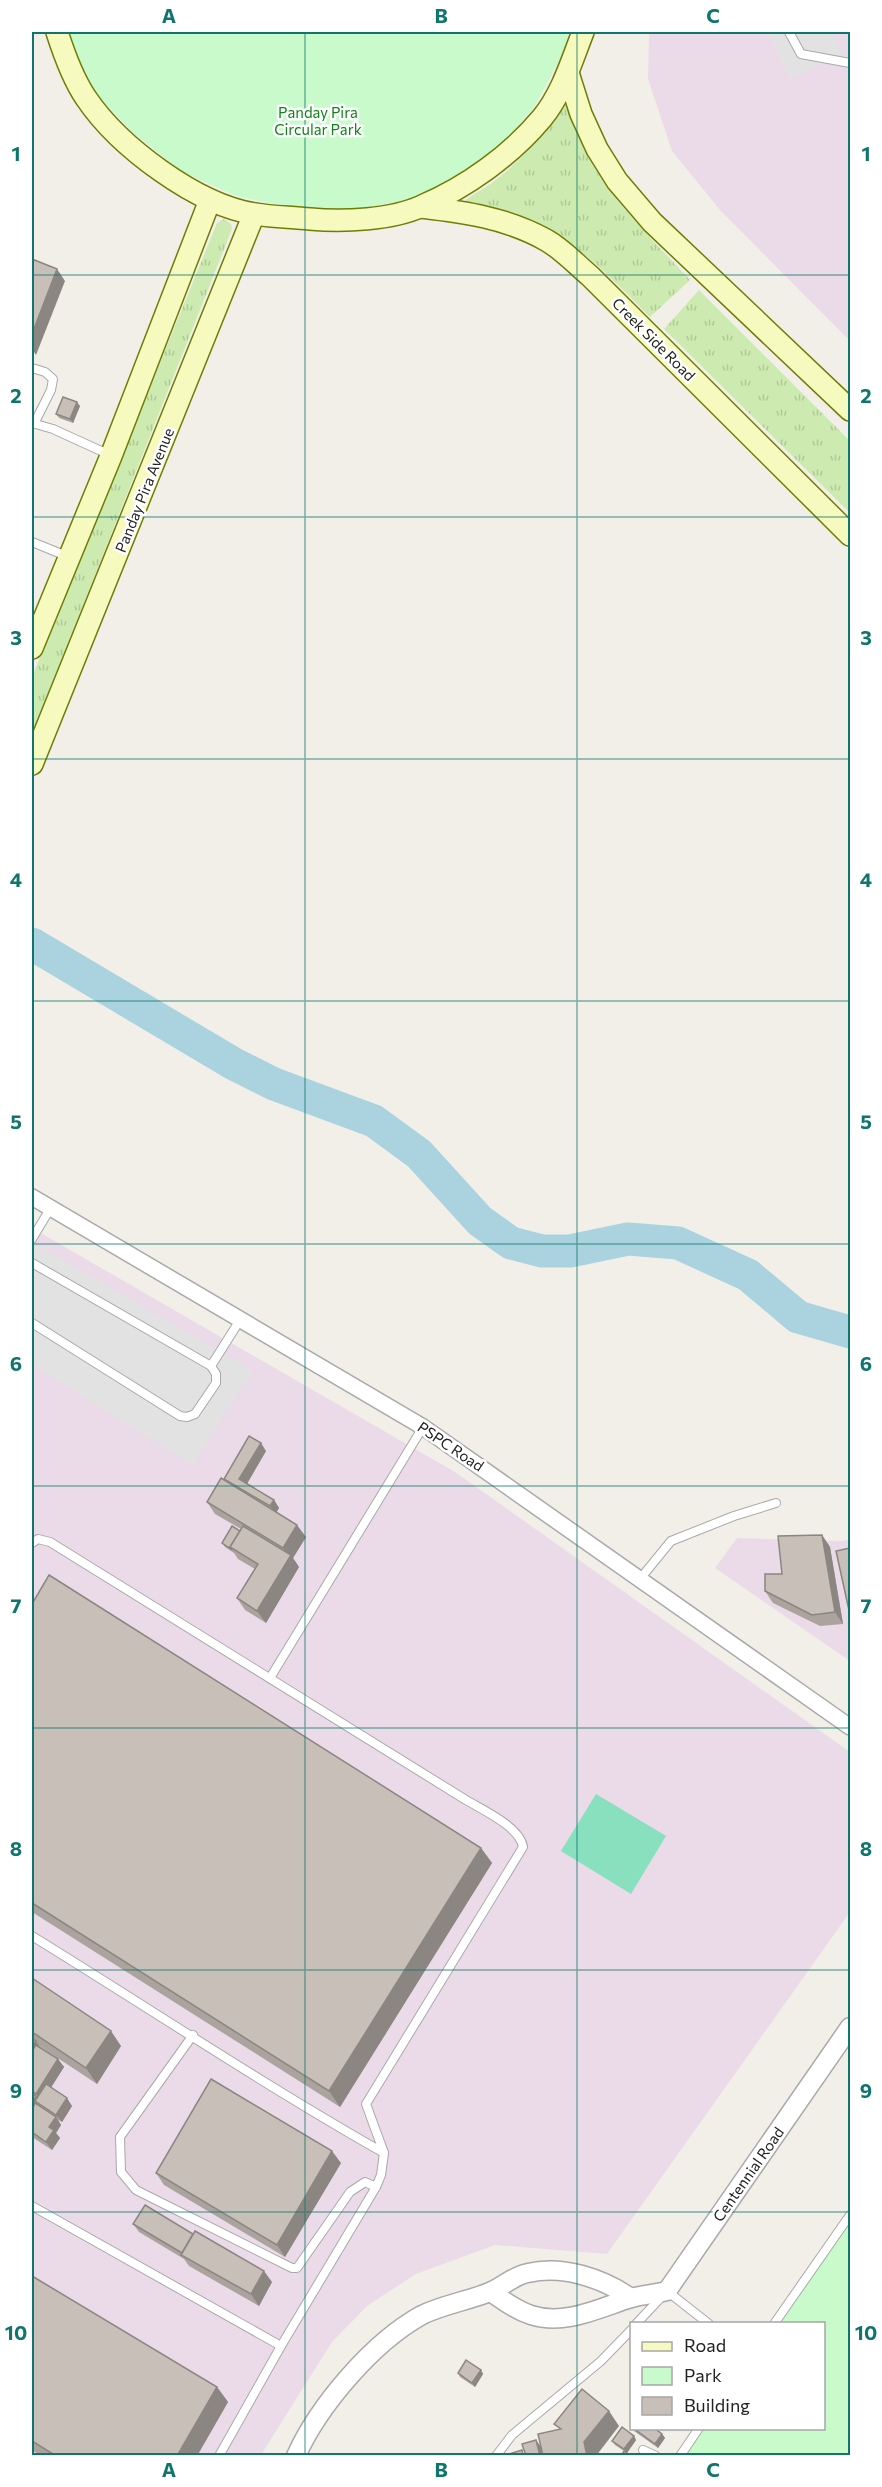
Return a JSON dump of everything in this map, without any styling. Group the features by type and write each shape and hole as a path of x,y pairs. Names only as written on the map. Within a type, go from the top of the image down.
{"main road":[{"path":"57,32 86,98 126,144 168,176 210,200 254,214 338,222 421,207 469,181 508,152 543,117 568,73 583,32"},
{"path":"568,73 581,114 597,148 624,189 652,222 850,410"},
{"path":"32,648 111,456 210,200"},
{"name":"Creek Side Road","path":"421,207 506,221 548,241 590,276 850,535"},
{"name":"Panday Pira Avenue","path":"32,764 254,214"}],"street":[{"name":"PSPC Road","path":"32,1197 423,1427 850,1727"},
{"name":"Centennial Road","path":"667,2291 850,2027"},
{"path":"296,2456 321,2409 348,2378 382,2344 423,2315 491,2292 506,2281 528,2273 565,2271 598,2280 631,2298"},
{"path":"491,2292 515,2308 533,2316 561,2318 596,2311 631,2298 667,2291"}],"lane":[{"path":"789,32 801,54 850,63"},
{"path":"32,368 45,372 54,379 51,390 33,423 53,429 111,456"},
{"path":"32,542 69,557"},
{"path":"32,1239 50,1209"},
{"path":"32,1263 211,1366 216,1374 216,1383 195,1414 187,1417 180,1416 32,1323"},
{"path":"211,1366 240,1320"},
{"path":"270,1678 423,1427"},
{"path":"640,1579 670,1541 734,1516 776,1503"},
{"path":"32,1543 38,1539 50,1542 476,1806 514,1830 522,1838 522,1846 366,2104 384,2153 381,2175 376,2187 281,2346 219,2456"},
{"path":"32,1936 193,2035 303,2107 384,2153"},
{"path":"193,2035 120,2138 121,2172 136,2190 292,2268 297,2268 350,2192 365,2182 376,2187"},
{"path":"32,2206 281,2346"},
{"path":"775,2322 850,2215"},
{"path":"638,2322 667,2291 706,2322"},
{"path":"496,2456 512,2435 601,2361 630,2331"},
{"path":"680,2456 698,2430"},
{"path":"644,2450 656,2456"}],"shaded area":[{"path":"649,32 850,32 850,341 720,210 672,151 648,79"},
{"path":"768,32 832,32 842,54 790,79"},
{"path":"32,1228 455,1472 850,1752 850,1912 607,2254 495,2245 416,2274 367,2306 332,2342 261,2455 32,2455"},
{"path":"32,1242 253,1371 192,1465 32,1364"},
{"path":"737,1538 843,1541 850,1539 850,1661 715,1568"}],"green space":[{"name":"Panday Pira Circular Park","path":"64,32 569,32 565,50 533,109 488,158 432,194 367,208 313,212 236,196 181,171 131,131 84,81"},
{"path":"568,93 579,138 600,177 628,213 690,280 650,317 582,252 551,231 518,215 463,203 508,170 528,150 546,129"},
{"path":"224,219 231,224 232,229 32,734 32,677 217,223"},
{"path":"699,290 850,441 850,513 664,329"},
{"path":"596,1794 666,1836 631,1894 561,1851"},
{"path":"850,2215 850,2455 680,2456 698,2430 825,2430 825,2322 774,2322"}],"building":[{"path":"32,259 57,269 32,334"},
{"path":"63,397 77,402 70,419 56,414"},
{"path":"249,1436 261,1443 239,1479 274,1500 270,1506 224,1479"},
{"path":"221,1478 297,1525 283,1548 207,1502"},
{"path":"232,1526 240,1531 231,1549 222,1543"},
{"path":"243,1526 291,1555 257,1611 237,1598 258,1564 230,1547"},
{"path":"822,1535 835,1612 812,1615 765,1591 765,1574 782,1574 778,1536"},
{"path":"850,1548 850,1615 836,1551"},
{"path":"49,1575 481,1848 329,2091 32,1903 32,1604"},
{"path":"32,1978 111,2031 86,2068 32,2032"},
{"path":"36,2045 58,2059 36,2094 32,2091 32,2051"},
{"path":"211,2079 332,2151 277,2245 156,2173"},
{"path":"46,2084 67,2098 56,2115 35,2101"},
{"path":"35,2103 56,2117 49,2127 54,2130 46,2142 32,2132 32,2110"},
{"path":"145,2205 193,2234 182,2253 133,2224"},
{"path":"195,2231 264,2271 251,2294 181,2255"},
{"path":"32,2276 217,2387 177,2456 56,2456 32,2441"},
{"path":"466,2360 481,2370 472,2383 458,2373"},
{"path":"582,2389 609,2411 584,2442 587,2456 543,2456 538,2434 561,2429 554,2424"},
{"path":"622,2427 634,2436 624,2449 612,2441"},
{"path":"636,2430 657,2430 662,2434 655,2444"},
{"path":"536,2440 540,2456 526,2456 522,2444"},
{"path":"522,2450 523,2456 509,2456 509,2454"},
{"path":"624,2451 631,2456 621,2456"}],"waterway":[{"path":"32,944 234,1064 274,1084 374,1121 419,1154 480,1221 511,1243 542,1251 570,1251 628,1239 678,1243 748,1275 798,1317 850,1332"}]}
